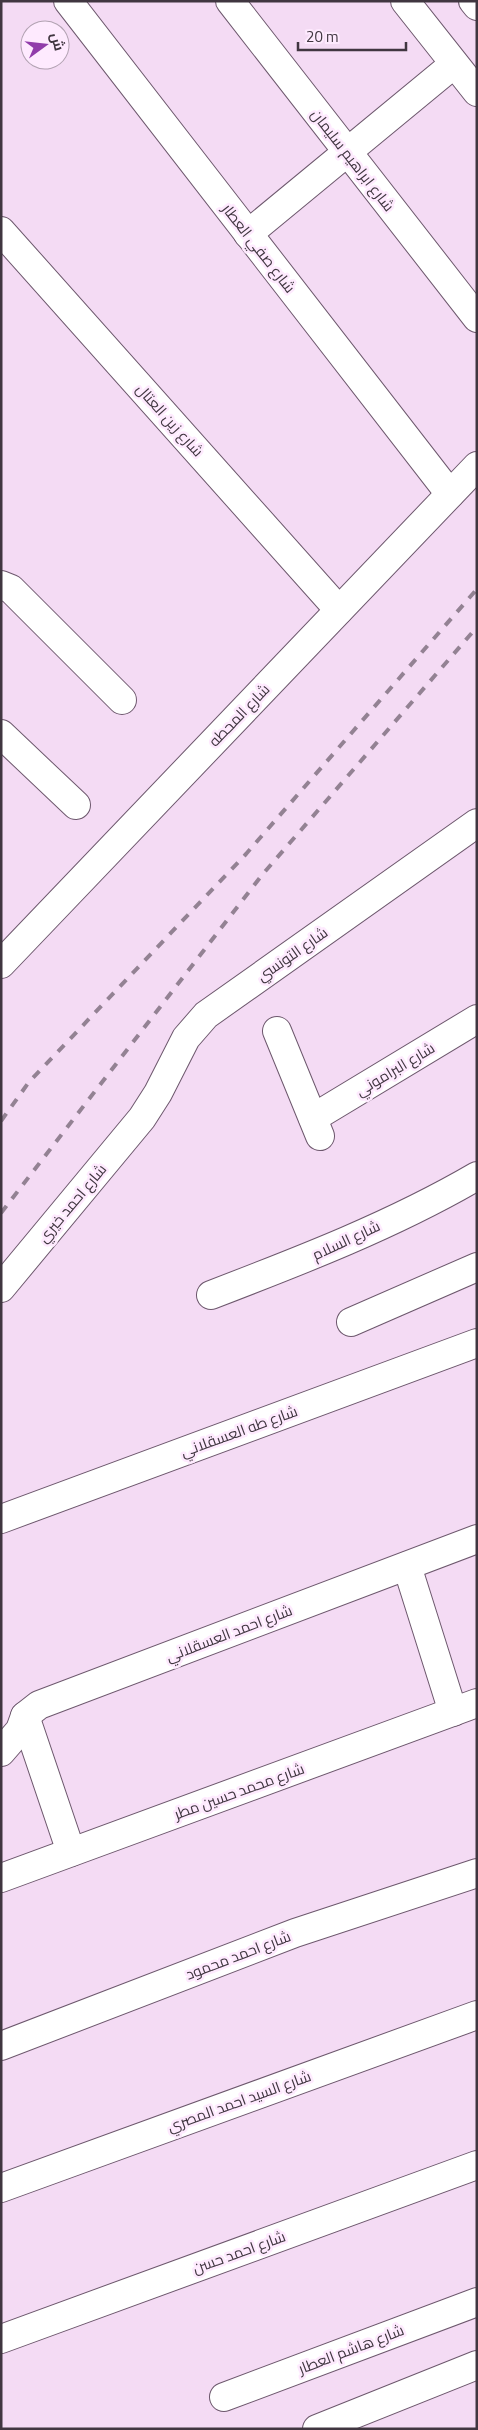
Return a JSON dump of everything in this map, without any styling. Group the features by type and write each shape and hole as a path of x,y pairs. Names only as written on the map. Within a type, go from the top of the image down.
{"street":[{"name":"شارع صفي العطار","path":"68,1 450,494"},
{"name":"شارع ابراهيم سليمان","path":"230,1 477,318"},
{"path":"405,1 477,92"},
{"path":"473,1 477,6"},
{"path":"248,234 454,64"},
{"name":"شارع زين العتال","path":"1,231 339,610"},
{"name":"شارع المحطه","path":"1,964 477,466"},
{"path":"1,585 11,589 122,700"},
{"path":"1,734 76,805"},
{"name":"شارع التونسي","path":"142,1118 158,1093 186,1038 206,1016 477,823"},
{"name":"شارع البراموني","path":"277,1031 317,1127 477,1019"},
{"name":"شارع احمد خيري","path":"1,1288 142,1118"},
{"name":"شارع السلام","path":"211,1295 312,1257 439,1198 477,1176"},
{"path":"351,1322 477,1267"},
{"name":"شارع طه العسقلاني","path":"1,1519 477,1343"},
{"name":"شارع احمد العسقلاني","path":"2,1751 20,1730 25,1716 39,1705 477,1539"},
{"path":"407,1566 465,1707"},
{"name":"شارع محمد حسين مطر","path":"1,1878 465,1707"},
{"path":"25,1716 72,1852"},
{"name":"شارع احمد محمود","path":"1,2046 295,1934 477,1873"},
{"name":"شارع السيد احمد المصري","path":"1,2188 477,2015"},
{"name":"شارع احمد حسن","path":"1,2339 477,2164"},
{"name":"شارع هاشم العطار","path":"224,2397 477,2302"},
{"path":"317,2429 477,2365"}],"railway":[{"path":"1,1121 29,1082 246,854 477,589"},
{"path":"1,1213 262,875 477,627"}]}
